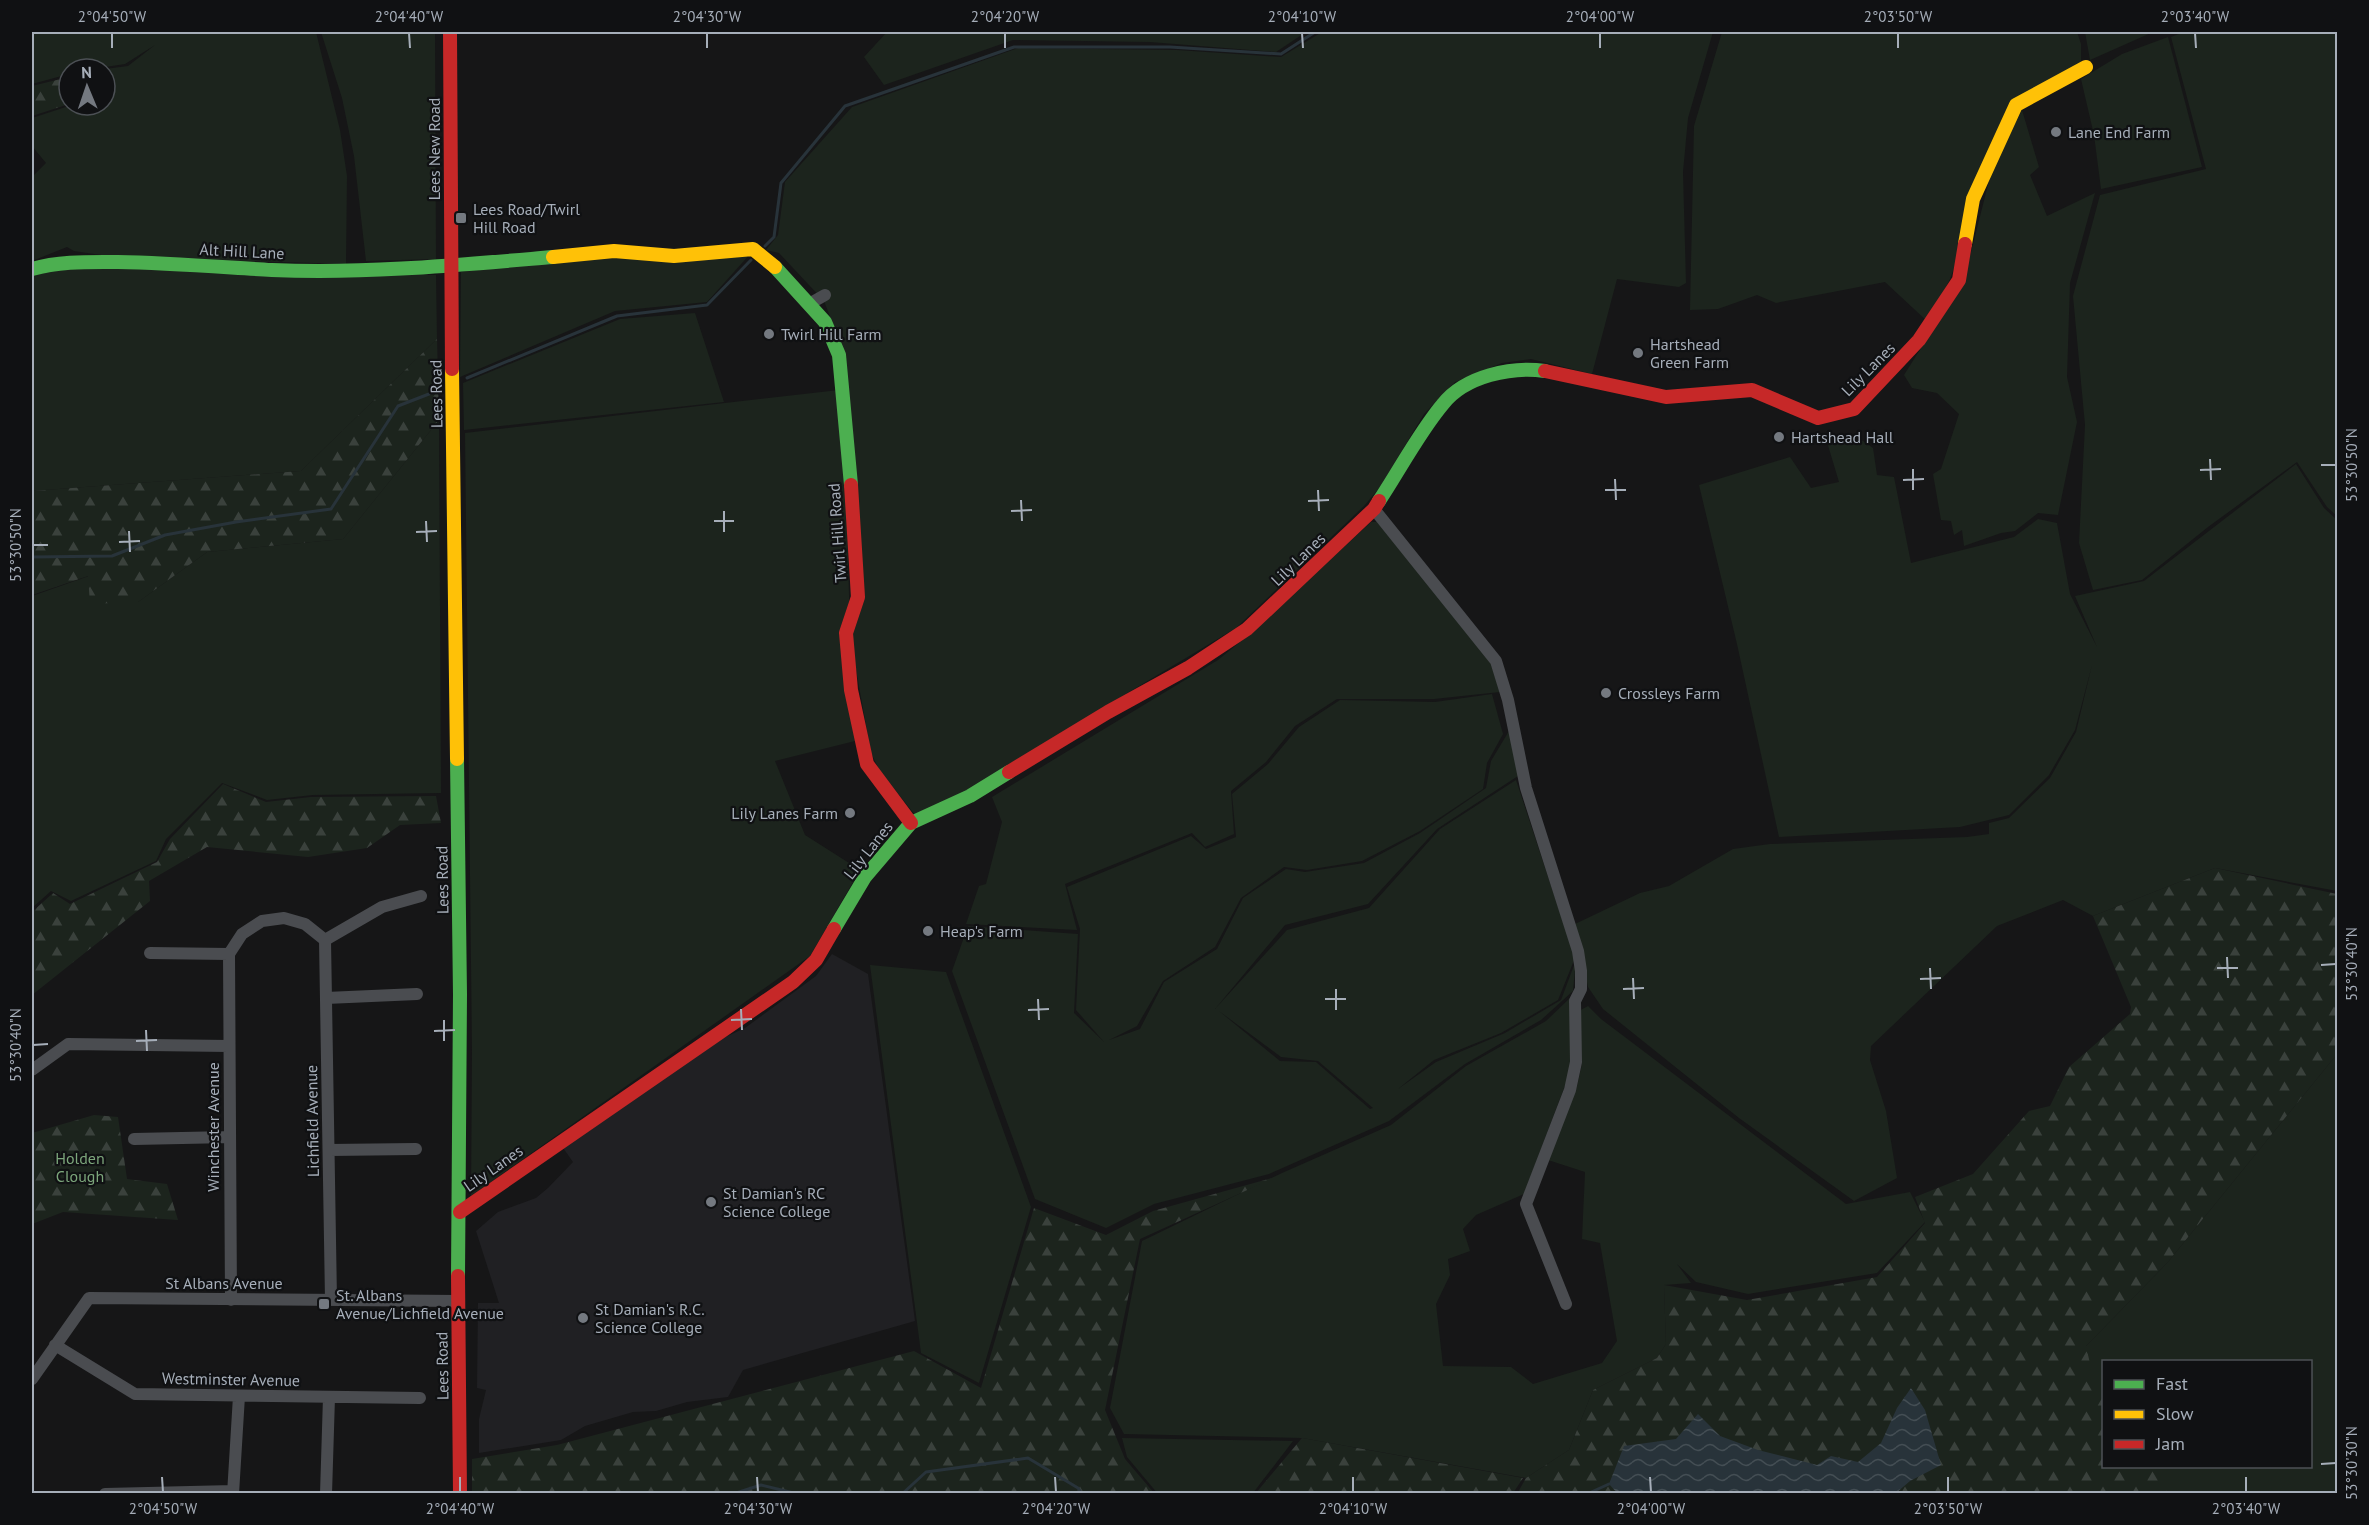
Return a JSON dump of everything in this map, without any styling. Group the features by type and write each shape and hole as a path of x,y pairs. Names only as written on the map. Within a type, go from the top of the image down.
{"street":[{"name":"Lees New Road","path":"450,32 451,266"},
{"name":"Lily Lanes","path":"460,1212 793,982 816,960 865,877 911,823 970,796 1108,712 1188,668 1239,635 1374,509 1444,402 1469,384 1505,371 1543,370 1666,397 1752,390 1818,418 1854,409 1918,340 1959,280 1973,199 2016,105 2086,67"},
{"name":"Twirl Hill Road","path":"451,266 614,251 674,256 753,249 770,262 825,322 839,355 848,438 858,597 846,633 851,690 867,765 911,823"},
{"name":"Alt Hill Lane","path":"32,269 46,264 71,262 169,263 296,271 356,271 451,266"},
{"name":"Lees Road","path":"451,266 460,994 458,1301 460,1494"},
{"path":"809,304 825,295"},
{"path":"1374,509 1496,661 1508,700 1526,788 1578,951 1581,989 1575,1001 1576,1062 1570,1090 1526,1204 1566,1304"},
{"path":"150,953 228,954 242,934 262,921 284,918 304,924 325,940 382,908 421,896"},
{"name":"Lichfield Avenue","path":"325,940 332,1300"},
{"name":"Winchester Avenue","path":"228,954 231,1300"},
{"path":"326,998 417,994"},
{"path":"32,1070 69,1044 229,1046"},
{"path":"134,1138 230,1137"},
{"path":"329,1150 416,1149"},
{"name":"St Albans Avenue","path":"32,1379 89,1298 458,1301"},
{"name":"Westminster Avenue","path":"55,1345 135,1394 420,1398"},
{"path":"105,1494 233,1492 239,1396"},
{"path":"326,1494 329,1397"}],"shaded area":[{"name":"St Damian's RC Science College","path":"832,954 868,974 915,1321 743,1370 728,1397 687,1402 656,1411 633,1412 585,1426 561,1440 479,1453 479,1419 486,1390 477,1388 478,1303 499,1303 476,1231 498,1212 536,1198 548,1188 573,1162 561,1145 719,1040 745,1028 816,976"}],"green space":[{"path":"32,32 316,32 340,130 347,176 346,264 114,257 74,251 67,247 32,261 32,177 46,163 32,146 32,118 57,110 57,117 117,117 117,67 128,66 155,45 125,64 117,65 117,57 57,57 57,77 32,84"},
{"path":"321,32 435,32 436,259 366,261 354,156 342,98"},
{"path":"887,32 1306,32 1276,52 1150,42 1013,40 884,85 864,57"},
{"path":"1322,32 1713,32 1688,118 1683,172 1686,283 1679,287 1617,279 1592,374 1531,359 1502,363 1455,382 1424,414 1380,487 1364,506 1236,628 1114,701 996,777 915,815 880,771 871,753 850,636 843,350 824,301 779,253 766,250 778,235 785,182 852,107 1018,48 1177,50 1281,57"},
{"path":"1722,32 2077,32 2081,44 2081,66 2014,100 1950,279 1928,322 1885,282 1776,303 1757,295 1718,309 1690,310 1694,126"},
{"path":"2085,32 2153,32 2090,60"},
{"path":"2184,32 2337,32 2337,516 2327,507 2297,462 2208,527 2142,580 2093,590 2079,543 2085,425 2073,296 2100,195 2206,169 2171,37"},
{"path":"2168,37 2202,167 2101,189 2094,135 2081,79 2122,54"},
{"path":"57,80 57,108 32,116 32,86"},
{"path":"2022,110 2039,167 2030,175 2047,216 2095,193 2070,283 2067,377 2077,422 2058,515 2038,513 2015,531 2001,533 1964,546 1962,530 1954,535 1951,521 1941,520 1933,474 1941,469 1959,414 1937,393 1912,388 1904,375 1964,280 1992,169"},
{"path":"751,253 707,302 615,311 460,377 461,272 618,255"},
{"path":"85,267 436,275 437,339 301,471 32,491 32,275"},
{"path":"695,313 724,402 464,430 463,383 620,319"},
{"path":"437,339 439,420 343,539 207,552 138,602 90,604 88,576 32,595 32,491 301,471"},
{"path":"839,390 847,481 855,741 775,761 805,835 860,870 810,956 471,1196 472,1051 465,433"},
{"path":"439,420 441,793 313,795 267,800 222,783 166,839 156,861 71,901 51,891 32,908 32,596 89,576 138,602 207,552 343,539"},
{"path":"1853,434 1873,448 1877,475 1894,477 1911,563 2014,537 2038,519 2057,523 2070,594 2097,647 2075,596 2144,581 2296,464 2324,508 2337,520 2337,891 2215,868 2093,916 2063,900 1997,926 1871,1046 1870,1060 1886,1111 1897,1178 1854,1201 1739,1118 1603,1009 1588,987 1575,924 1640,893 1669,886 1733,849 1770,844 1967,837 1989,834 1989,823 2009,818 2050,778 2076,732 2092,665 2075,730 2049,775 2009,815 1960,827 1779,837 1737,644 1699,485 1790,457 1811,488 1839,482 1827,442"},
{"path":"1371,522 1377,522 1489,658 1500,692 1434,699 1337,699 1295,726 1266,762 1231,791 1234,834 1205,847 1192,833 1065,884 1077,930 966,924 979,886 986,884 1002,822 992,797 1218,660"},
{"path":"1492,694 1503,734 1487,763 1483,789 1420,831 1362,861 1307,870 1284,867 1241,898 1215,947 1163,981 1137,1026 1109,1040 1140,1029 1164,982 1217,949 1243,898 1286,869 1305,872 1364,863 1420,833 1486,788 1491,761 1509,731 1518,776 1437,829 1368,904 1285,925 1215,1009 1287,930 1369,908 1440,829 1516,780 1575,958 1558,1000 1501,1033 1434,1060 1398,1089 1436,1062 1505,1033 1561,1000 1576,960 1573,991 1541,1020 1465,1064 1389,1121 1269,1174 1154,1204 1106,1228 1035,1199 952,971 968,926 1078,934 1074,1013 1104,1042 1076,1010 1080,929 1067,887 1191,836 1206,849 1236,837 1232,794 1268,764 1299,727 1340,700 1435,702","holes":["1219,1011 1281,1057 1318,1061 1373,1108 1370,1109 1316,1062 1280,1061"]},
{"path":"223,784 266,802 311,797 436,796 441,823 400,825 367,848 308,857 207,847 149,881 150,901 32,995 32,912 53,893 70,904 157,862 170,839"},
{"path":"2215,868 2337,894 2337,1054 2167,1263 2086,1346 2094,1381 2102,1393 2102,1468 2151,1468 2168,1493 1517,1494 1526,1478 1569,1450 1593,1390 1657,1358 1666,1344 1664,1285 1747,1300 1877,1277 1925,1223 1915,1197 1973,1174 2029,1111 2050,1106 2069,1067 2130,1014 2131,1007 2093,916"},
{"path":"870,965 946,972 1031,1207 979,1383 921,1353"},
{"path":"1571,997 1572,1067 1524,1194 1476,1215 1463,1229 1470,1251 1448,1259 1450,1275 1436,1304 1443,1366 1511,1367 1533,1384 1602,1363 1617,1341 1600,1243 1582,1239 1585,1172 1548,1160 1577,1086 1582,1064 1579,1011 1588,1006 1601,1019 1846,1204 1910,1192 1925,1222 1877,1273 1748,1294 1696,1282 1677,1264 1691,1283 1664,1285 1666,1344 1657,1358 1593,1390 1569,1450 1526,1478 1302,1438 1124,1434 1110,1408 1142,1241 1282,1173 1391,1125 1466,1066 1546,1021"},
{"path":"2337,1054 2337,1493 2040,1494 2086,1346 2167,1263"},
{"name":"Holden Clough","path":"94,1115 118,1117 127,1179 167,1184 178,1220 63,1212 32,1224 32,1133"},
{"path":"1276,1177 1140,1239 1105,1410 1125,1459 1154,1493 472,1493 472,1459 557,1445 914,1351 981,1388 1034,1208 1106,1235 1153,1211"},
{"path":"1122,1438 1293,1441 1253,1493 1158,1494 1127,1457"},
{"path":"1302,1438 1523,1478 1513,1493 1256,1493"}],"water":[{"path":"1911,1388 1925,1410 1941,1465 1910,1481 1896,1493 1618,1494 1609,1484 1624,1446 1676,1439 1698,1414 1720,1436 1758,1450 1817,1465 1831,1456 1858,1462 1881,1443 1897,1408"}],"waterway":[{"path":"765,246 774,237 781,183 845,106 1014,47 1170,47 1281,54 1315,32"},
{"path":"467,378 617,316 707,305 751,260"},
{"path":"32,557 112,556 165,535 236,522 331,509 398,406 429,394"},
{"path":"902,1494 926,1472 1028,1458 1078,1488 1082,1494"},
{"path":"1587,1494 1609,1484"},
{"path":"733,1494 761,1485 798,1494"}],"traffic: fast":[{"path":"32,269 64,263 118,262 272,270 342,271 553,257"},
{"path":"775,267 825,322 839,355 851,485"},
{"path":"1379,501 1426,426 1452,394 1490,375 1518,370 1545,371"},
{"path":"457,759 460,994 458,1276"},
{"path":"834,929 865,877 911,823 970,796 1009,772"}],"traffic: slow":[{"path":"1965,244 1973,199 2016,105 2086,67"},
{"path":"553,257 614,251 674,256 753,249 775,267"},
{"path":"452,369 457,759"}],"traffic: jam":[{"path":"450,32 452,369"},
{"path":"1545,371 1666,397 1752,390 1818,418 1854,409 1919,340 1959,280 1965,244"},
{"path":"851,485 858,597 846,633 851,690 867,764 911,823"},
{"path":"1009,772 1108,712 1188,668 1247,629 1374,509 1379,501"},
{"path":"460,1212 793,982 816,960 834,929"},
{"path":"458,1276 460,1494"}],"place":[{"name":"Lane End Farm","path":"2056,132"},
{"name":"Lees Road/Twirl Hill Road","path":"461,218"},
{"name":"Twirl Hill Farm","path":"769,334"},
{"name":"Hartshead Green Farm","path":"1638,353"},
{"name":"Hartshead Hall","path":"1779,437"},
{"name":"Crossleys Farm","path":"1606,693"},
{"name":"Lily Lanes Farm","path":"850,813"},
{"name":"Heap's Farm","path":"928,931"},
{"name":"St Damian's RC Science College","path":"711,1202"},
{"name":"St. Albans Avenue/Lichfield Avenue","path":"324,1304"},
{"name":"St Damian's R.C. Science College","path":"583,1318"}]}
